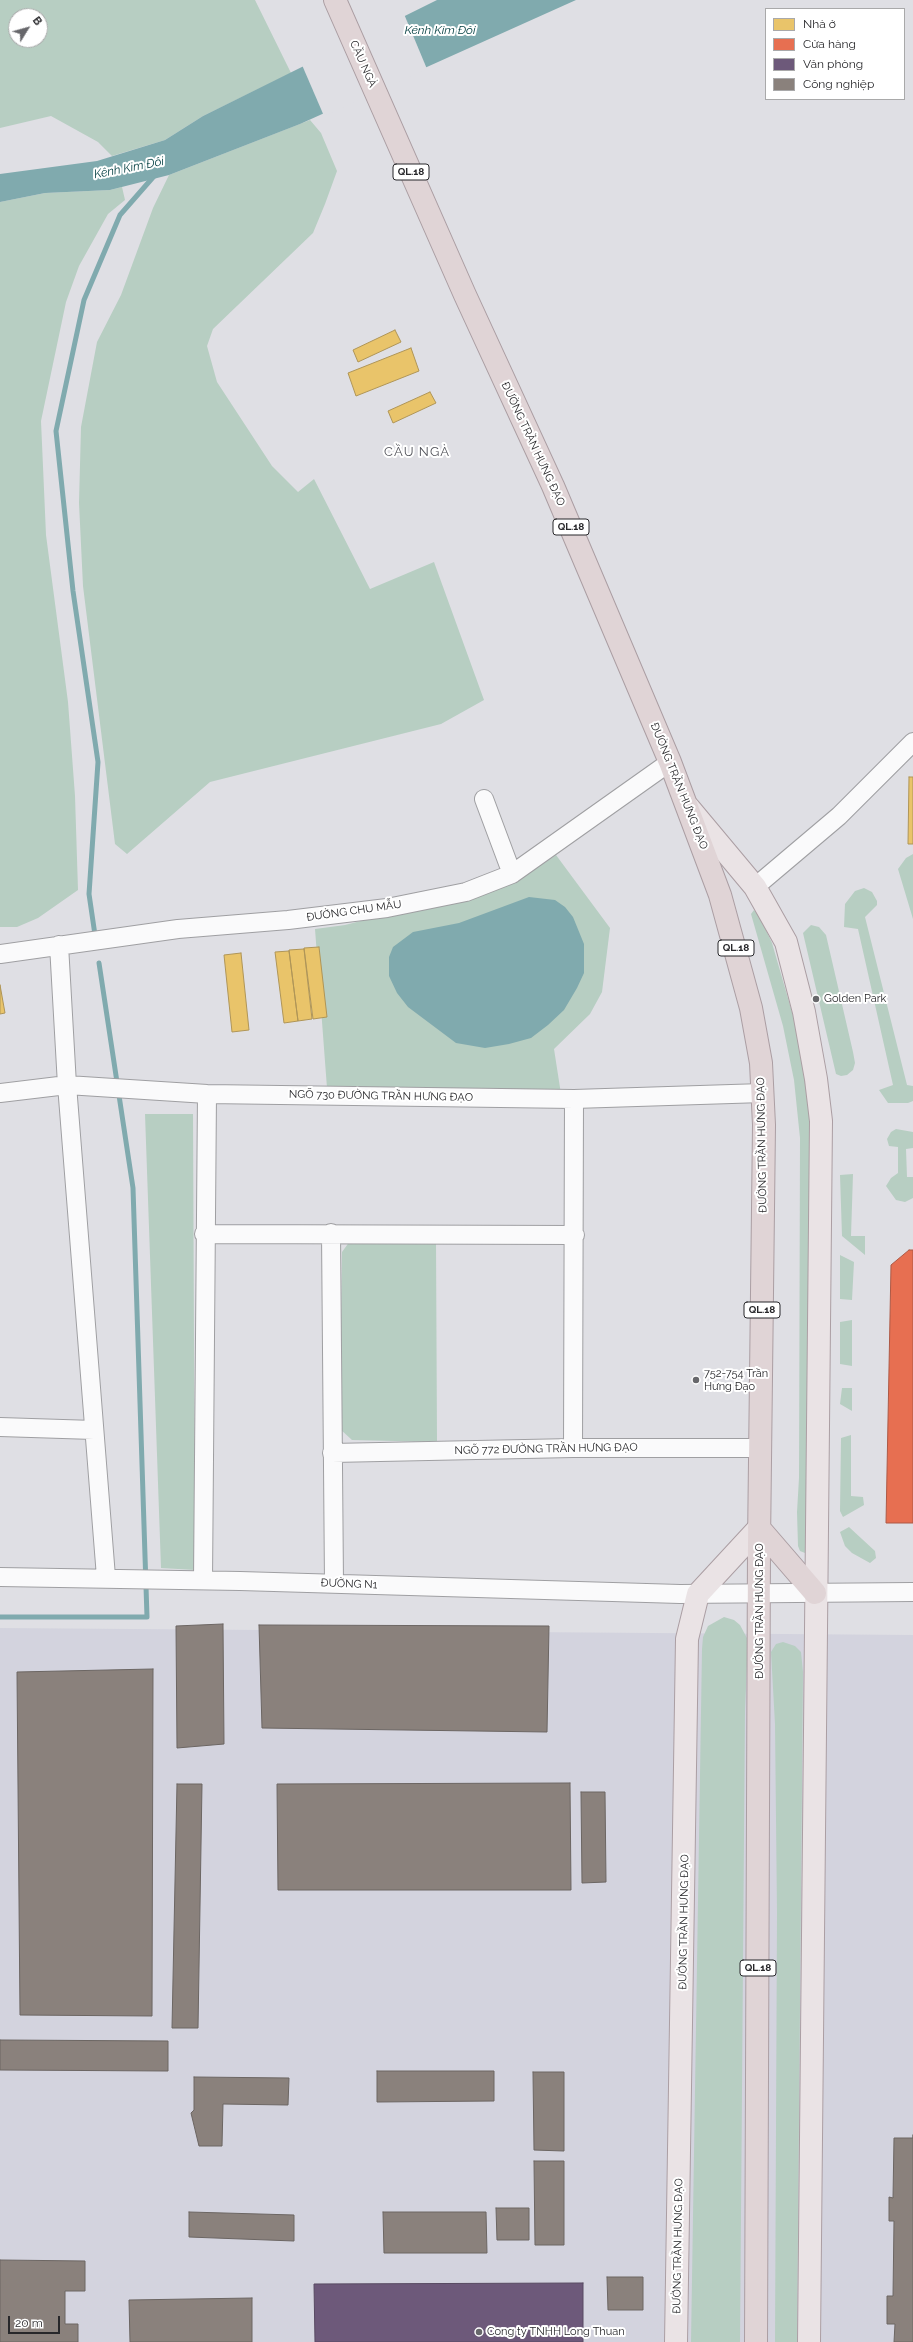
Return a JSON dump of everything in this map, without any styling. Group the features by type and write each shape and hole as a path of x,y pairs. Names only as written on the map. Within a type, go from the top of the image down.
{"highway":[{"name":"CẦU NGÀ","path":"335,0 376,94"},
{"name":"ĐƯỜNG TRẦN HƯNG ĐẠO","path":"376,94 556,493 689,808 720,895 744,976 760,1057 763,1093 756,2342"},
{"path":"760,1528 815,1593"}],"main road":[{"path":"689,808 755,887 786,942 804,1012 816,1079 821,1121 815,1593 816,1668 809,2342"},
{"name":"ĐƯỜNG TRẦN HƯNG ĐẠO","path":"676,2342 687,1639 698,1594 760,1528"}],"street":[{"path":"755,887 839,816 913,742"},
{"name":"ĐƯỜNG CHU MẪU","path":"0,954 178,929 288,920 387,908 466,892 512,874 670,762"},
{"path":"484,799 512,874"},
{"path":"59,945 76,1086 94,1430 106,1577"},
{"name":"NGÕ 730 ĐƯỜNG TRẦN HƯNG ĐẠO","path":"0,1093 76,1086 168,1090 207,1094 574,1099 763,1093"},
{"path":"203,1580 204,1234 207,1094"},
{"path":"573,1448 575,1235 574,1099"},
{"path":"204,1234 331,1233 575,1235"},
{"path":"331,1233 334,1583"},
{"path":"0,1427 94,1430"},
{"name":"NGÕ 772 ĐƯỜNG TRẦN HƯNG ĐẠO","path":"332,1453 573,1448 760,1448"},
{"name":"ĐƯỜNG N1","path":"0,1577 106,1577 698,1594 913,1592"}],"shaded area":[{"path":"0,1628 913,1635 913,2342 0,2342"}],"green space":[{"path":"0,0 255,0 291,73 203,116 165,140 112,156 98,142 51,116 0,128"},
{"path":"310,120 321,133 337,171 313,233 213,329 207,346 217,382 272,466 298,492 314,479 370,589 434,562 484,700 441,724 210,782 127,854 115,844 83,586 79,503 81,427 97,342 121,295 153,208 169,175"},
{"path":"122,187 125,200 108,214 79,266 66,302 41,421 46,535 68,702 75,796 78,890 38,918 17,927 0,927 0,202 45,193 110,190"},
{"path":"913,854 913,919 898,869 906,858"},
{"path":"556,855 610,928 602,992 590,1014 554,1049 561,1094 327,1088 315,929 345,925 519,880"},
{"path":"864,888 872,892 877,901 877,905 865,917 907,1085 913,1086 913,1101 908,1103 888,1103 879,1090 893,1085 858,929 844,927 845,904 855,891"},
{"path":"754,910 760,917 772,943 794,1019 808,1097 813,1153 811,1550 805,1553 800,1551 798,1546 797,1512 799,1478 800,1138 794,1080 783,1026 751,914"},
{"path":"811,925 819,927 826,935 855,1063 853,1070 847,1075 841,1076 836,1074 803,933"},
{"path":"145,1114 193,1114 195,1570 161,1568"},
{"path":"896,1129 913,1132 913,1148 906,1149 907,1177 913,1177 913,1198 905,1202 896,1200 886,1186 891,1178 898,1173 898,1147 889,1146 887,1139 891,1132"},
{"path":"853,1174 851,1236 865,1236 865,1255 842,1236 840,1175"},
{"path":"350,1241 436,1241 437,1442 352,1440 340,1429 342,1252"},
{"path":"840,1255 854,1262 852,1300 840,1299"},
{"path":"852,1320 852,1366 840,1364 840,1322"},
{"path":"842,1388 852,1388 852,1411 840,1404"},
{"path":"851,1435 851,1496 863,1497 864,1505 843,1517 840,1511 841,1438"},
{"path":"849,1527 875,1551 876,1558 870,1563 852,1553 845,1546 840,1532"},
{"path":"724,1617 734,1620 740,1625 748,1640 745,1711 740,2342 691,2342 702,1649 703,1637 708,1626"},
{"path":"783,1642 795,1646 801,1652 803,1672 797,2342 775,2342 777,1913 775,1724 771,1652 776,1644"}],"water":[{"name":"Kênh Kim Đôi","path":"437,0 576,0 300,124 169,175 110,190 45,193 0,202 0,174 97,161 165,140 203,116"},
{"path":"529,897 555,900 565,907 573,917 584,944 584,973 564,1010 548,1025 531,1038 485,1048 456,1043 408,1007 397,993 389,976 389,957 393,947 413,932 459,923"}],"pier":[{"path":"404,14 427,69 324,116 302,65"}],"building: Nhà ở":[{"path":"395,330 401,342 358,362 353,350"},
{"path":"411,348 419,371 356,396 348,373"},
{"path":"430,392 436,403 393,423 388,411"},
{"path":"909,777 913,777 913,844 908,844"},
{"path":"319,947 327,1017 313,1019 304,948"},
{"path":"304,949 312,1019 298,1021 289,950"},
{"path":"289,951 298,1021 284,1023 275,952"},
{"path":"241,953 249,1030 232,1032 224,955"},
{"path":"0,985 5,1013 0,1014"}],"building: Cửa hàng":[{"path":"909,1250 913,1250 913,1523 886,1523 891,1265"}],"building: Văn phòng":[{"path":"583,2283 583,2342 315,2342 314,2284"}],"building: Công nghiệp":[{"path":"223,1624 224,1744 177,1748 176,1626"},
{"path":"259,1625 549,1626 547,1732 262,1728"},
{"path":"153,1669 152,2016 20,2015 17,1672"},
{"path":"570,1783 571,1890 278,1890 277,1784"},
{"path":"177,1784 202,1784 198,2028 172,2028"},
{"path":"581,1792 605,1792 606,1882 582,1883"},
{"path":"0,2040 168,2041 168,2071 0,2070"},
{"path":"377,2071 494,2071 494,2101 377,2102"},
{"path":"533,2072 564,2072 564,2151 534,2150"},
{"path":"194,2077 289,2078 288,2105 223,2104 222,2146 199,2146 191,2113 194,2110"},
{"path":"894,2138 913,2138 913,2342 894,2342 895,2324 887,2324 887,2296 893,2296 894,2221 889,2221 889,2197 893,2198"},
{"path":"534,2161 564,2161 564,2245 535,2245"},
{"path":"496,2208 529,2208 529,2240 497,2240"},
{"path":"189,2212 294,2215 294,2241 189,2237"},
{"path":"383,2212 486,2212 487,2253 384,2253"},
{"path":"0,2260 85,2261 85,2291 65,2291 65,2324 78,2324 78,2342 0,2342"},
{"path":"607,2277 643,2277 643,2310 608,2310"},
{"path":"252,2298 252,2342 130,2342 129,2300"}],"waterway":[{"path":"95,935 89,894 98,762 73,591 56,431 84,300 120,215 155,175"},
{"path":"0,1617 147,1617 133,1188 99,963"}],"place":[{"name":"Golden Park","path":"816,999"},
{"name":"752-754 Trần Hưng Đạo","path":"696,1380"},
{"name":"Cong ty TNHH Long Thuan","path":"479,2332"}],"district":[{"name":"CẦU NGÀ","path":"417,452"}]}
